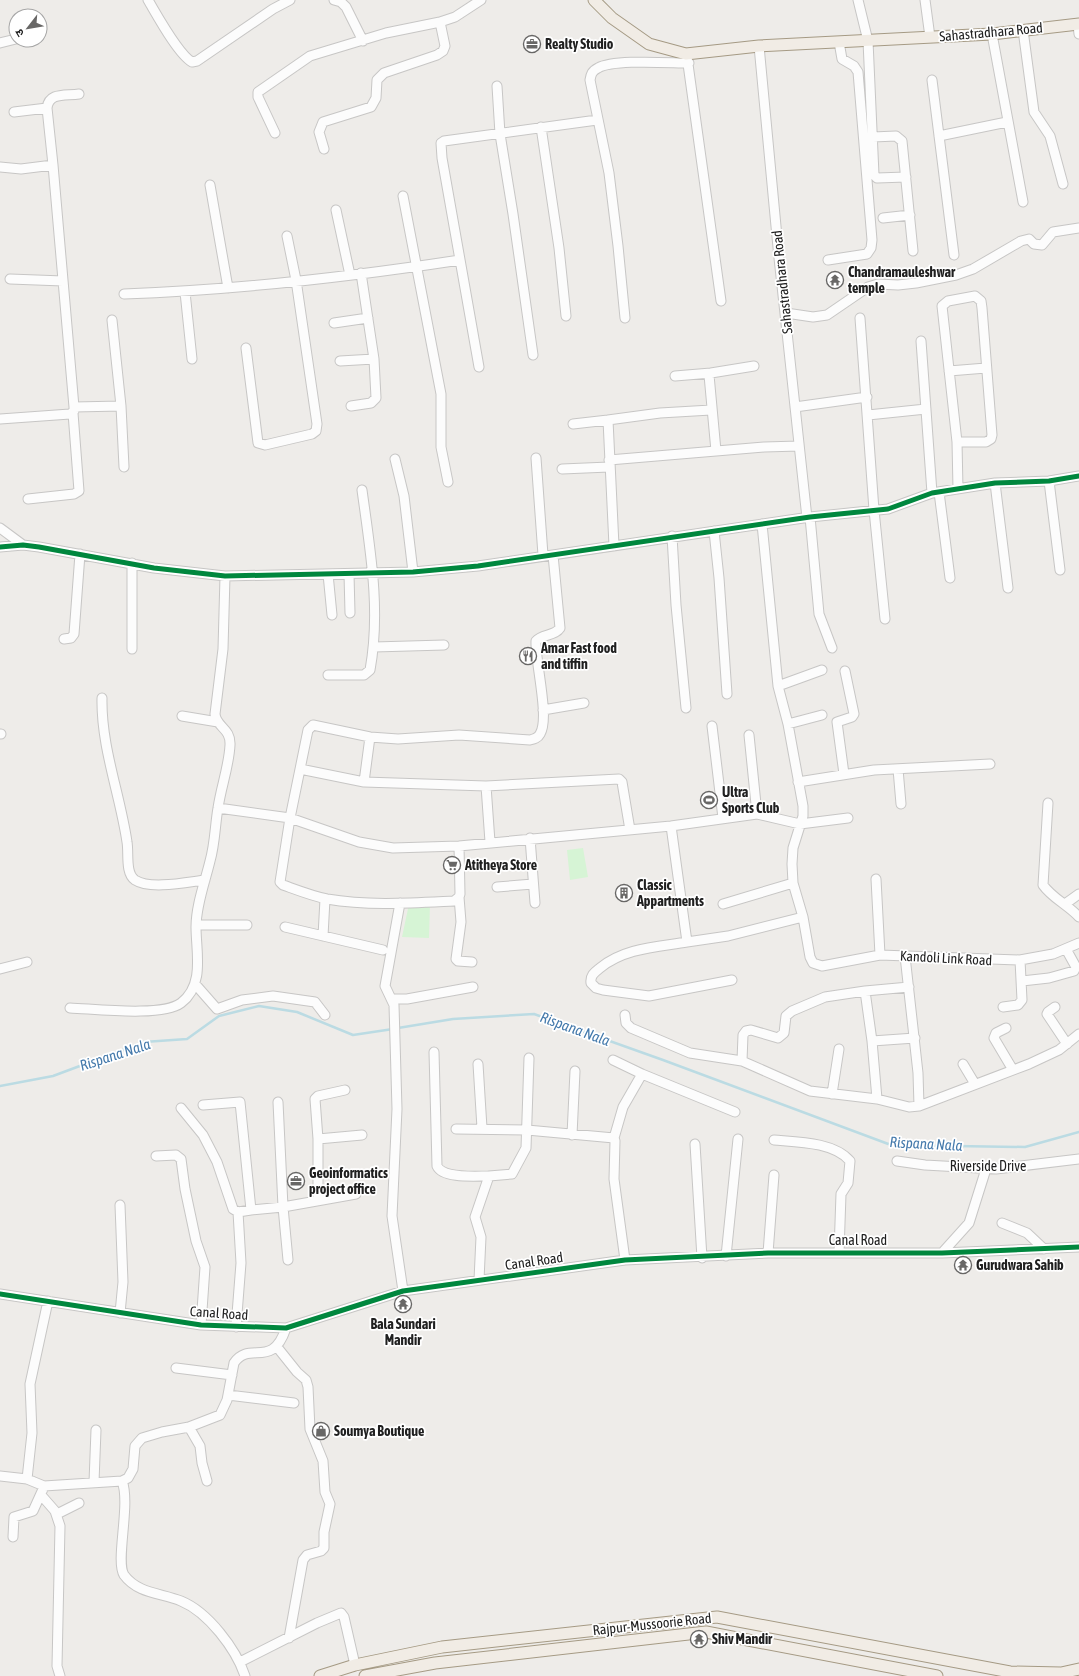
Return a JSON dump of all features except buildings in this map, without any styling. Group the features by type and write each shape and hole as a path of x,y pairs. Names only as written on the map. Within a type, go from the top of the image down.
{"main road":[{"name":"Sahastradhara Road","path":"594,0 612,18 650,44 688,59 759,46 1078,28"},
{"name":"Rajpur-Mussoorie Road","path":"320,1676 355,1664 442,1647 717,1617 1010,1672 1061,1673 1079,1669"},
{"name":"Rajpur-Mussoorie Road","path":"365,1676 434,1662 706,1632 938,1676"}],"street":[{"path":"148,0 186,58 194,62 273,9 290,0"},
{"path":"334,0 341,2 346,7 362,41"},
{"path":"275,133 258,97 259,90 310,56 386,33 440,22 454,17 481,0"},
{"path":"858,0 868,41 874,174 876,177 906,177"},
{"path":"925,0 930,37"},
{"path":"324,149 319,132 323,122 371,106 376,98 377,80 384,73 436,55 443,51 444,46 440,22"},
{"path":"1024,30 1034,112 1050,136 1063,184"},
{"path":"992,34 1007,122 1023,202"},
{"path":"828,260 867,254 871,248 872,240 858,72 854,66 842,59 838,42"},
{"name":"Sahastradhara Road","path":"759,46 778,258 786,313 799,446 819,614 832,648"},
{"path":"625,318 611,187 590,80 591,74 597,68 633,62 688,59 721,301"},
{"path":"932,80 954,255"},
{"path":"497,86 500,134 533,355"},
{"path":"28,499 74,494 79,491 63,281 47,108 48,101 53,96 79,94"},
{"path":"14,112 47,108"},
{"path":"479,367 440,145 444,141 597,120"},
{"path":"939,136 1007,122"},
{"path":"541,127 560,248 566,316"},
{"path":"873,137 896,136 901,138 903,144 913,251"},
{"path":"0,167 21,169 53,165"},
{"path":"210,185 228,288"},
{"path":"403,196 441,394 441,447 448,482"},
{"path":"336,210 350,275"},
{"path":"883,218 910,215"},
{"path":"786,313 813,317 827,315 868,287 878,284 898,285 916,283 956,275 973,269 1021,241 1029,240 1034,244 1042,245 1053,232 1079,228"},
{"path":"246,348 258,443 265,445 312,434 316,431 317,424 296,280 287,236"},
{"path":"124,294 185,292 228,288 350,275 460,260"},
{"path":"350,406 371,403 376,400 374,358 361,273"},
{"path":"10,279 63,281"},
{"path":"185,292 192,359"},
{"path":"957,442 982,442 991,439 992,436 982,308 981,302 975,296 948,301 942,306 957,442 958,489"},
{"path":"334,323 368,318"},
{"path":"860,318 867,397 874,510 885,619"},
{"path":"112,320 121,406 124,467"},
{"path":"920,341 936,493 950,578"},
{"path":"340,361 374,358"},
{"path":"675,376 711,373 754,366"},
{"path":"949,371 986,368"},
{"path":"711,373 709,376 716,451"},
{"path":"795,407 867,397"},
{"path":"0,419 121,406"},
{"path":"868,415 926,409"},
{"path":"573,424 660,413 712,410"},
{"path":"608,420 614,546"},
{"path":"562,469 716,451 799,446"},
{"path":"536,458 543,555"},
{"path":"395,459 404,496 413,572"},
{"path":"0,547 23,545 182,572 225,576 413,572 478,566 672,536 808,517 874,510 899,506 936,493 995,483 1049,481 1079,476"},
{"path":"1049,481 1060,570"},
{"path":"995,483 1008,588"},
{"path":"328,675 368,673 374,648 373,573 362,490"},
{"path":"732,980 649,996 603,990 592,985 591,979 593,974 617,956 625,952 728,936 803,917 793,883 792,856 803,816 804,806 798,782 788,724 778,686 762,524"},
{"path":"0,528 23,545"},
{"path":"714,531 719,578 727,694"},
{"path":"672,536 676,612 686,708"},
{"path":"64,639 71,638 74,634 80,554"},
{"path":"459,897 454,901 400,903 326,899 283,886 280,882 290,818 308,730 313,725 370,737 411,739 459,735 530,740 536,738 541,732 543,710 536,641 556,632 560,628 553,555"},
{"path":"132,563 132,649"},
{"path":"328,574 332,615"},
{"path":"349,574 350,613"},
{"path":"70,1008 164,1010 182,1003 195,984 198,956 196,925 212,850 218,808 230,746 228,734 218,722 215,714 223,649 225,576"},
{"path":"374,648 444,645"},
{"path":"778,686 822,670"},
{"path":"844,774 837,722 852,717 854,714 845,671"},
{"path":"102,698 103,729 125,827 131,875 138,882 157,885 205,880"},
{"path":"543,710 584,704"},
{"path":"788,724 822,715"},
{"path":"182,716 218,722"},
{"path":"712,726 723,818"},
{"path":"749,735 757,814"},
{"path":"364,782 370,737"},
{"path":"798,782 844,774 898,769 990,764"},
{"path":"300,769 364,782 486,786 619,779 622,782 630,830"},
{"path":"898,769 901,804"},
{"path":"486,786 490,842"},
{"path":"1048,803 1043,885 1047,891 1065,904 1079,917"},
{"path":"218,808 290,818 374,845 392,848 459,846 530,838 671,826 757,814 800,824 848,818"},
{"path":"671,826 687,942"},
{"path":"530,838 535,903"},
{"path":"459,846 459,897 461,922 456,959 458,961 472,962"},
{"path":"876,879 880,955"},
{"path":"723,904 793,883"},
{"path":"497,887 533,884"},
{"path":"1065,904 1079,894"},
{"path":"323,936 326,899"},
{"path":"400,903 385,982 386,989 393,1002 397,1115 392,1216 403,1291"},
{"name":"Kandoli Link Road","path":"803,917 810,957 813,963 822,966 880,955 1020,960 1053,954 1079,943"},
{"path":"196,925 247,925"},
{"path":"285,927 383,950"},
{"path":"1022,981 1049,978 1074,971 1076,967 1066,949"},
{"path":"905,956 915,1038 918,1073 918,1106"},
{"path":"1002,1007 1020,1003 1022,981 1020,960"},
{"path":"0,969 27,962"},
{"path":"195,984 217,1009 242,1000 273,996 315,1002 325,1014"},
{"path":"393,1002 473,986"},
{"path":"742,1061 743,1035 746,1031 751,1030 778,1038 784,1033 787,1014 829,996 908,987"},
{"path":"865,991 872,1041 877,1099"},
{"path":"1055,1007 1047,1014 1067,1044"},
{"path":"625,1015 626,1023 631,1028 690,1053 742,1061 802,1089 877,1099 910,1107 918,1106 1013,1070 1059,1050 1079,1034"},
{"path":"1006,1028 996,1033 994,1038 1013,1070"},
{"path":"872,1041 915,1038"},
{"path":"832,1094 839,1049"},
{"path":"434,1052 437,1166 440,1172 448,1174 490,1176 511,1175 514,1173 518,1161 526,1148 529,1058"},
{"path":"613,1060 642,1074 735,1112"},
{"path":"478,1064 482,1128"},
{"path":"963,1064 975,1084"},
{"path":"572,1135 576,1071"},
{"path":"625,1260 615,1192 614,1138 623,1107 642,1074"},
{"path":"318,1200 318,1139 315,1099 318,1096 345,1090"},
{"path":"203,1105 240,1102 251,1210"},
{"path":"278,1102 283,1206 288,1260"},
{"path":"181,1108 203,1135 217,1162 232,1208 238,1212 356,1194"},
{"path":"456,1129 482,1128 527,1130 614,1138"},
{"path":"318,1139 362,1135"},
{"path":"726,1256 738,1139"},
{"path":"774,1140 821,1145 831,1149 850,1161 848,1183 841,1194 839,1252"},
{"path":"695,1144 702,1258"},
{"path":"156,1156 176,1155 181,1160 186,1197 196,1241 205,1267 202,1325"},
{"name":"Riverside Drive","path":"897,1161 986,1169 1008,1169 1079,1159"},
{"path":"942,1252 970,1223 986,1169"},
{"path":"768,1253 774,1175"},
{"path":"479,1280 481,1237 475,1217 490,1176"},
{"path":"120,1205 124,1282 120,1313"},
{"path":"236,1327 241,1263 238,1212"},
{"path":"1002,1223 1027,1233 1044,1249"},
{"name":"Canal Road","path":"0,1294 202,1325 286,1328 403,1291 625,1260 702,1258 768,1253 942,1252 1079,1247"},
{"path":"26,1479 32,1433 30,1384 48,1301"},
{"path":"43,1490 94,1482 122,1481 128,1478 133,1469 136,1446 140,1440 149,1435 189,1428 220,1415 225,1408 234,1363 239,1357 270,1351 277,1347 282,1341 286,1328"},
{"path":"277,1347 307,1382 309,1394 310,1429 323,1461 325,1492 330,1504 324,1532 324,1548 321,1551 307,1555 303,1560 289,1638"},
{"path":"176,1368 232,1375"},
{"path":"228,1395 294,1403"},
{"path":"189,1428 200,1446 202,1463 207,1481"},
{"path":"94,1482 96,1430"},
{"path":"0,1476 26,1479 43,1490 57,1514 60,1526 57,1666 60,1676"},
{"path":"122,1481 125,1497 121,1563 124,1575 140,1588 180,1600 204,1616 231,1647 240,1662 245,1676"},
{"path":"13,1537 14,1517 33,1511 43,1490"},
{"path":"57,1514 79,1503"},
{"path":"240,1662 317,1623 342,1614 355,1664"}],"green space":[{"path":"583,848 588,877 570,880 567,850"},
{"path":"409,904 430,904 429,938 402,937"}],"waterway":[{"name":"Rispana Nala","path":"0,1086 53,1076 144,1042 187,1039 219,1016 259,1006 297,1012 353,1035 393,1029"},
{"name":"Rispana Nala","path":"398,1028 453,1019 534,1014 663,1060 891,1145 1025,1147 1079,1132"}],"cycle path":[{"path":"0,547 23,545 39,547 154,568 225,576 413,572 478,566 810,517 888,509 932,493 995,483 1049,481 1079,476"},
{"path":"0,1294 201,1325 286,1328 403,1291 625,1260 768,1253 942,1253 1079,1247"}],"place":[{"name":"Realty Studio","path":"532,44"},
{"name":"Chandramauleshwar temple","path":"835,280"},
{"name":"Amar Fast food and tiffin","path":"528,656"},
{"name":"Ultra Sports Club","path":"709,800"},
{"name":"Atitheya Store","path":"452,865"},
{"name":"Classic Appartments","path":"624,893"},
{"name":"Geoinformatics project office","path":"296,1181"},
{"name":"Gurudwara Sahib","path":"963,1265"},
{"name":"Bala Sundari Mandir","path":"403,1304"},
{"name":"Soumya Boutique","path":"321,1431"},
{"name":"Shiv Mandir","path":"699,1639"}]}
